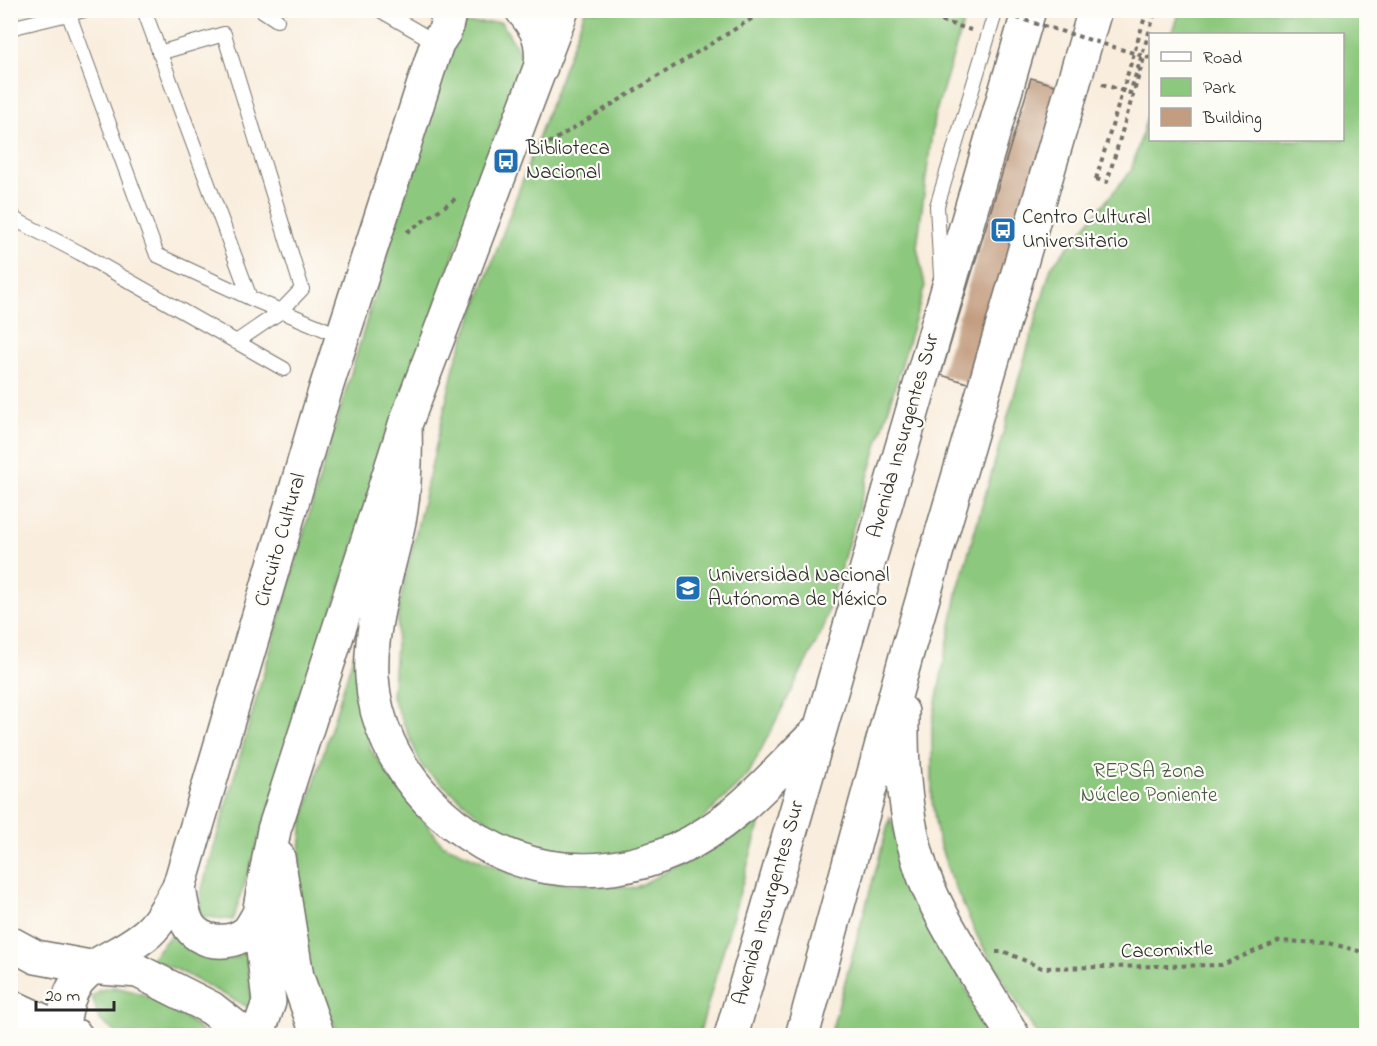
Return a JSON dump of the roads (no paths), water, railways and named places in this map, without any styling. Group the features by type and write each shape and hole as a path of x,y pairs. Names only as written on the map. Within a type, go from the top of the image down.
{"main road":[{"path":"522,10 535,27 543,44 541,69"},
{"path":"256,1035 269,1002 259,914 274,830 405,425 562,10"},
{"name":"Avenida Insurgentes Sur","path":"731,1035 1029,10"},
{"path":"801,1035 908,649 1095,10"},
{"name":"Circuito Cultural","path":"68,1034 64,1006 74,984 90,967 144,936 153,928 179,887 343,337 449,24"},
{"path":"405,425 405,483 400,516 378,607 372,676 381,724 399,763 424,797 456,826 506,853 547,867 602,869 652,860 678,850 722,823 819,730"},
{"path":"908,649 902,737 911,826 934,900 1013,1035"},
{"path":"274,830 297,977 318,1035"},
{"path":"179,887 182,906 189,926 206,940 228,942 248,933 259,914"},
{"path":"10,943 36,957 90,967 138,971 211,1008 247,1035"},
{"path":"10,1006 68,1034"}],"lane":[{"path":"10,28 85,10"},
{"path":"144,10 250,298"},
{"path":"262,10 278,20"},
{"path":"380,10 449,24"},
{"path":"942,304 937,206 996,10"},
{"path":"69,15 158,255 280,312 343,337"},
{"path":"159,53 224,34 302,289 280,312 236,342"},
{"path":"10,207 14,219 80,253 284,369"}],"place":[{"name":"Biblioteca Nacional","path":"506,161"},
{"name":"Centro Cultural Universitario","path":"1003,230"},
{"name":"Universidad Nacional Autónoma de México","path":"688,588"}],"park label":[{"name":"REPSA Zona Núcleo Poniente","path":"1149,784"}]}
